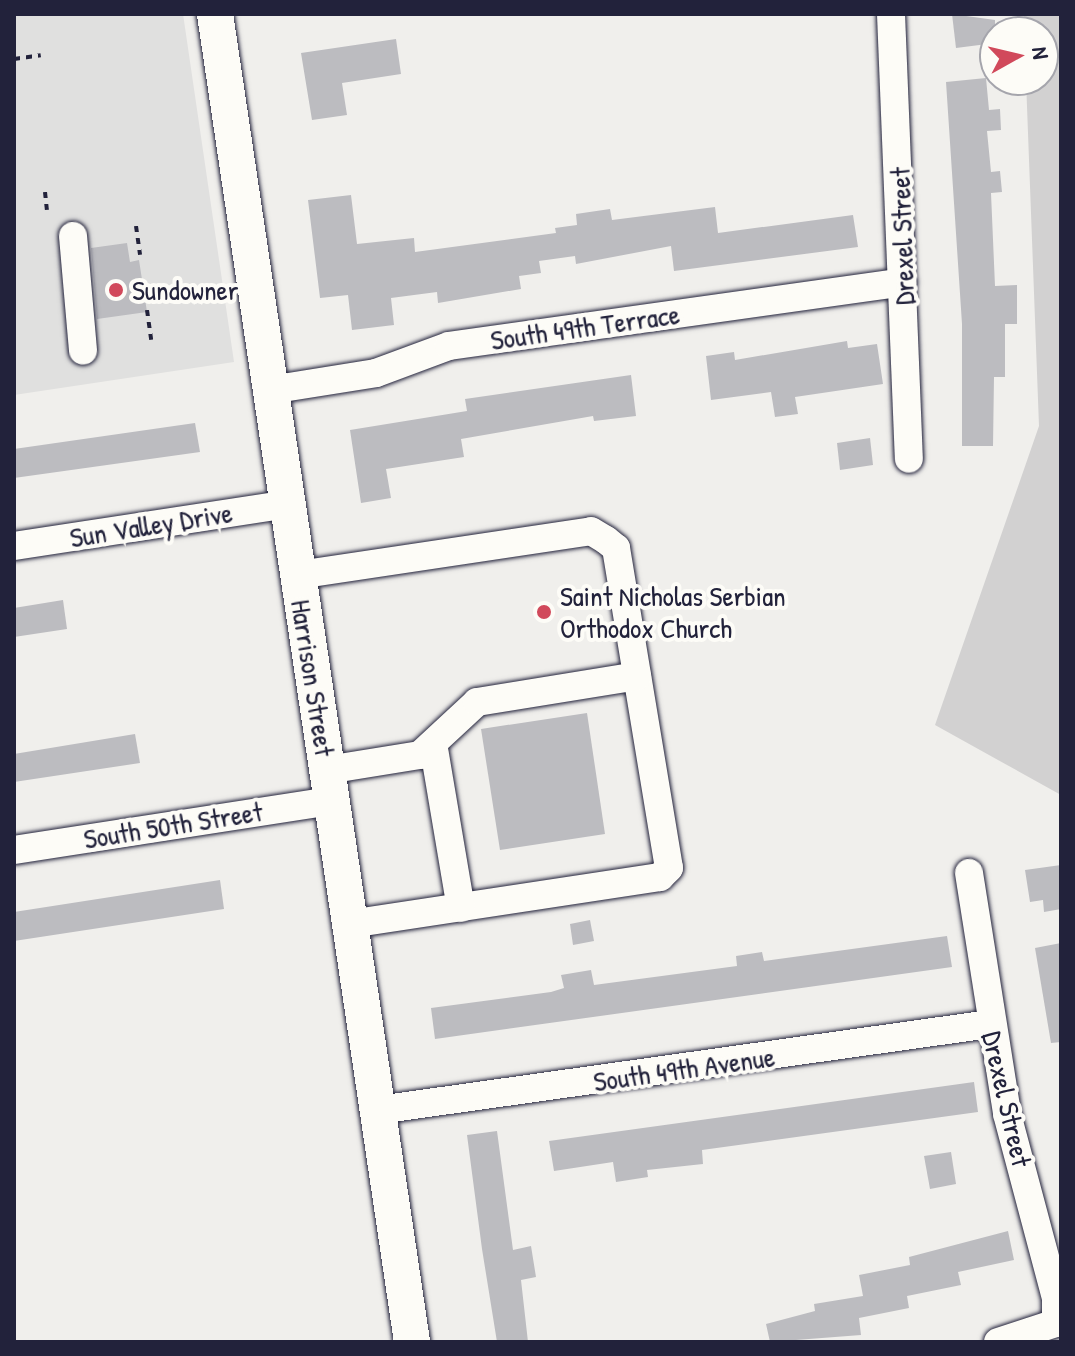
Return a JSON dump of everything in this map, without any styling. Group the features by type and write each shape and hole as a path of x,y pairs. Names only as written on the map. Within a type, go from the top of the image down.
{"main road":[{"name":"Harrison Street","path":"216,14 412,1342"}],"street":[{"name":"Drexel Street","path":"891,14 909,459"},
{"path":"73,236 83,351"},
{"name":"South 49th Terrace","path":"270,390 376,373 449,346 903,282"},
{"name":"Sun Valley Drive","path":"14,546 288,504"},
{"path":"298,575 591,531 616,548 669,868 660,877 350,924"},
{"path":"461,908 434,749 459,713 477,702 637,676"},
{"name":"South 50th Street","path":"14,850 329,786 434,749"},
{"name":"Drexel Street","path":"969,873 990,1024 1056,1298 1056,1323 998,1342"},
{"name":"South 49th Avenue","path":"378,1110 990,1024"}],"path":[{"path":"14,59 41,55"},
{"path":"45,192 47,210"},
{"path":"136,226 140,255"},
{"path":"147,310 151,340"}],"shaded area":[{"path":"14,14 183,14 234,362 14,395"},
{"path":"1061,14 1061,795 935,725 1039,426 1027,96 1059,96 1059,16 1024,16"}],"building":[{"path":"952,14 979,18 979,45 956,48"},
{"path":"396,39 401,74 342,83 347,115 312,120 301,53"},
{"path":"979,79 979,96 988,96 989,110 1000,109 1001,130 987,131 991,172 1000,171 1002,192 991,193 995,286 1017,285 1017,324 1005,324 1005,377 994,377 993,446 962,446 962,324 946,82"},
{"path":"351,195 357,244 414,238 415,252 556,233 555,228 577,225 576,214 610,209 612,220 715,207 718,233 853,215 858,247 674,271 671,246 576,264 575,256 539,261 541,273 519,276 521,289 438,303 437,292 391,298 394,325 352,330 348,295 320,298 308,200"},
{"name":"Sundowner","path":"127,243 130,262 139,260 147,312 97,319 91,248"},
{"path":"847,341 848,348 877,344 883,384 795,397 798,414 775,417 771,392 711,400 706,356 734,352 735,360"},
{"path":"631,375 636,416 594,421 593,416 461,439 464,457 386,469 391,498 361,503 350,430 467,411 465,399"},
{"path":"195,423 200,452 14,478 14,449"},
{"path":"870,438 873,465 840,470 837,443"},
{"path":"63,600 67,629 14,637 14,608"},
{"path":"587,713 605,834 500,850 481,729"},
{"path":"135,734 140,763 14,782 14,754"},
{"path":"1061,865 1061,909 1044,912 1043,900 1030,902 1025,870"},
{"path":"220,880 224,909 14,941 14,912"},
{"path":"590,920 594,941 573,945 570,924"},
{"path":"947,936 952,967 435,1039 431,1008 551,992 564,988 561,975 591,970 594,985 737,966 736,956 762,952 764,961"},
{"path":"1061,943 1061,1042 1051,1043 1035,948"},
{"path":"974,1082 978,1112 702,1150 703,1164 647,1170 648,1177 616,1182 613,1162 554,1171 549,1141"},
{"path":"497,1131 513,1250 531,1246 536,1277 521,1280 528,1342 497,1342 482,1249 467,1135"},
{"path":"951,1152 956,1184 930,1189 924,1156"},
{"path":"1008,1231 1014,1260 958,1272 961,1285 907,1296 909,1308 859,1318 861,1335 770,1342 766,1324 815,1311 814,1304 863,1296 859,1275 910,1265 909,1257"}],"place":[{"name":"Sundowner","path":"116,290"},
{"name":"Saint Nicholas Serbian Orthodox Church","path":"544,612"}]}
